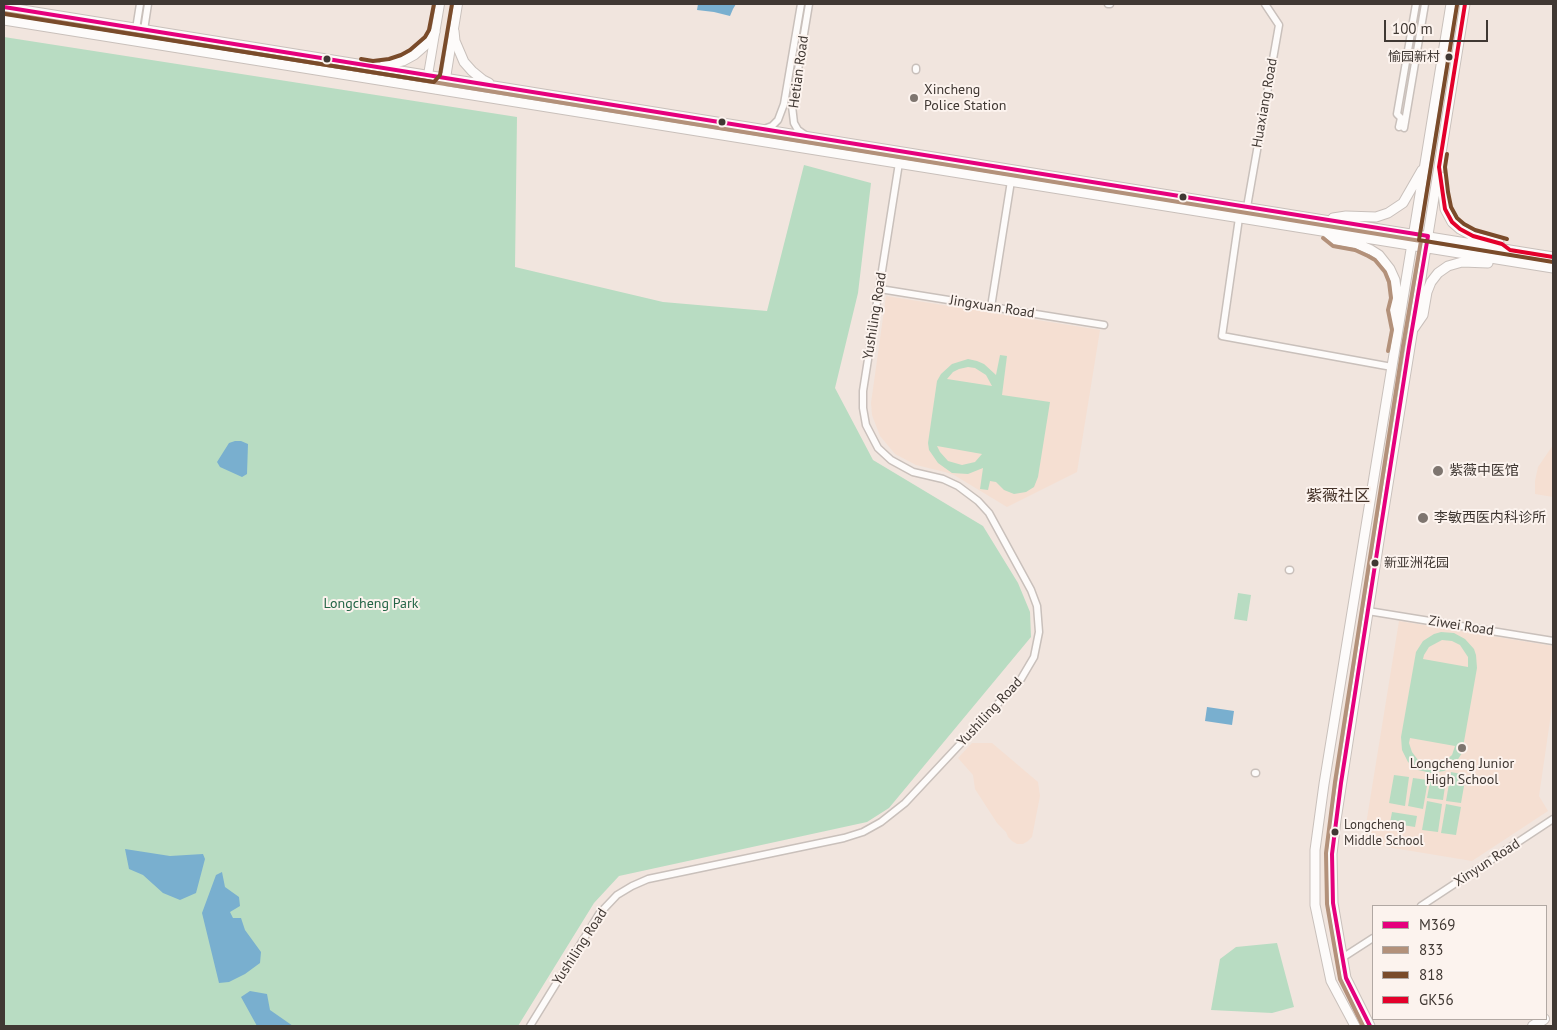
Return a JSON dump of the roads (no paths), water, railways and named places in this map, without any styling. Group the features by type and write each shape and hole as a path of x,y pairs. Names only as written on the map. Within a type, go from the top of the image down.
{"main road":[{"path":"1355,1026 1331,981 1315,905 1315,850 1324,784 1451,4"},
{"path":"1370,1026 1346,978 1333,903 1332,854 1338,801 1465,4"},
{"path":"4,7 1553,256"},
{"path":"4,20 1553,268"},
{"path":"454,31 455,41 468,66 483,80 498,87"},
{"path":"373,67 390,65 414,55 430,41 435,32"},
{"path":"1328,220 1346,216 1376,216 1388,213 1403,203 1425,165"},
{"path":"1439,167 1445,208 1452,222 1473,236 1502,244 1510,250"},
{"path":"1283,225 1294,223 1317,224 1318,222 1305,216"},
{"path":"1325,232 1335,240 1357,244 1371,250 1379,255 1390,269 1395,280 1396,298 1394,310 1398,330"},
{"path":"1412,331 1423,314 1427,292 1431,282 1438,273 1448,266 1462,262 1501,263 1508,261"}],"street":[{"path":"140,4 140,29"},
{"path":"140,29 148,4"},
{"path":"440,4 428,76 436,89 446,78 458,4"},
{"name":"Hetian Road","path":"764,129 772,126 778,120 784,104 801,4"},
{"name":"Hetian Road","path":"806,136 798,130 794,123 792,106 809,4"},
{"name":"Huaxiang Road","path":"1248,207 1279,25 1265,4"},
{"path":"1416,4 1397,114 1401,118 1402,127 1425,4"},
{"name":"Yushiling Road","path":"530,1026 600,914 617,895 648,879 844,838 873,827 905,803 1021,679 1030,665 1036,649 1039,632 1037,606 1031,590 989,513 978,501 958,486 943,479 913,472 898,465 878,448 864,416 863,399 899,163"},
{"path":"991,307 1011,181"},
{"path":"1239,218 1222,336 1392,367"},
{"name":"Jingxuan Road","path":"880,289 1104,325"},
{"name":"Ziwei Road","path":"1368,610 1553,641"},
{"name":"Xinyun Road","path":"1423,905 1553,819"},
{"path":"1342,958 1372,939"}],"water":[{"path":"698,4 736,4 730,16 697,10"},
{"path":"235,441 248,444 247,474 242,477 220,467 217,462 229,443"},
{"path":"1207,707 1234,711 1232,725 1205,721"},
{"path":"125,849 170,856 203,854 205,859 196,893 180,900 163,893 143,875 129,869"},
{"path":"222,872 225,887 239,897 240,906 230,912 233,918 241,918 245,930 261,952 260,963 245,974 229,982 219,983 202,913 216,875"},
{"path":"250,991 267,994 270,1010 293,1026 257,1026 241,997"}],"place":[{"name":"愉园新村","path":"1449,57"},
{"name":"Xincheng Police Station","path":"914,98"},
{"name":"紫薇中医馆","path":"1438,471"},
{"name":"李敏西医内科诊所","path":"1423,518"},
{"name":"新亚洲花园","path":"1375,563"},
{"name":"Longcheng Junior High School","path":"1462,748"},
{"name":"Longcheng Middle School","path":"1335,832"}],"district":[{"name":"紫薇社区","path":"1338,496"}],"park label":[{"name":"Longcheng Park","path":"371,604"}]}
